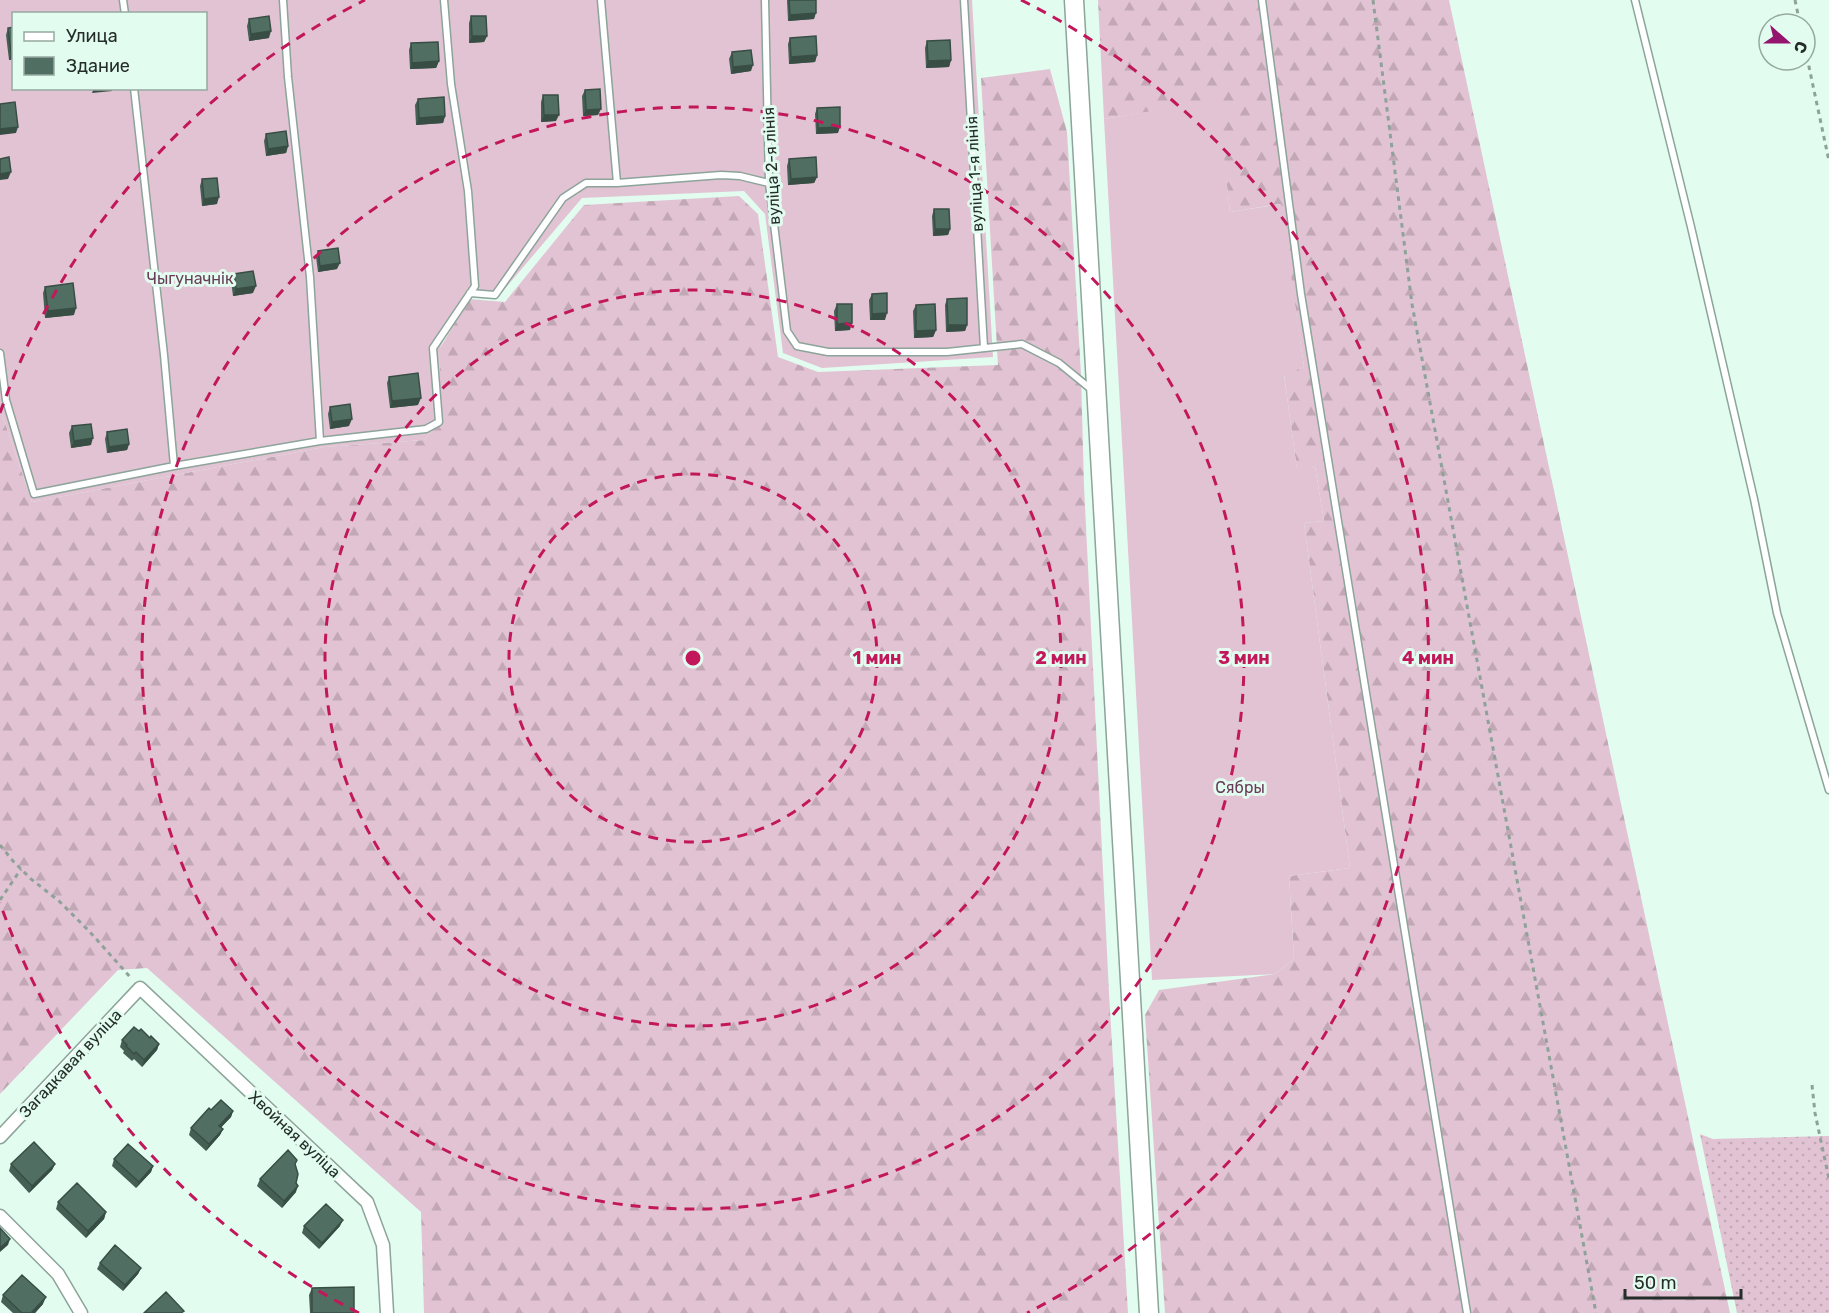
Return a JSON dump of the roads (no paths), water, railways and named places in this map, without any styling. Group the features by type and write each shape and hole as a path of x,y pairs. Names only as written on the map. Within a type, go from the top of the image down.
{"main road":[{"path":"1074,0 1149,1313"}],"street":[{"name":"Загадкавая вуліца","path":"0,1137 140,988"},
{"name":"Хвойная вуліца","path":"140,988 367,1202 382,1245 387,1313"},
{"path":"0,1216 57,1274 81,1313"}],"lane":[{"path":"283,0 288,77 310,277 320,441"},
{"path":"0,353 6,400 34,494 174,466 320,441 426,429 439,422 433,348 475,286 470,215 451,84 444,0"},
{"path":"601,0 617,183"},
{"name":"вуліца 2-я лінія","path":"765,0 769,183 787,331 797,346 828,352 946,352 984,348"},
{"name":"вуліца 1-я лінія","path":"964,0 984,348"},
{"path":"1262,0 1303,306 1467,1313"},
{"path":"1635,0 1694,238 1754,499 1777,613 1829,790"},
{"path":"134,90 174,466"},
{"path":"470,293 495,295 563,198 586,183 617,183 721,175 740,176 769,183"},
{"path":"984,348 1022,344 1059,363 1095,392"}],"park label":[{"name":"Чыгуначнік","path":"190,278"},
{"name":"Сябры","path":"1240,787"}]}
